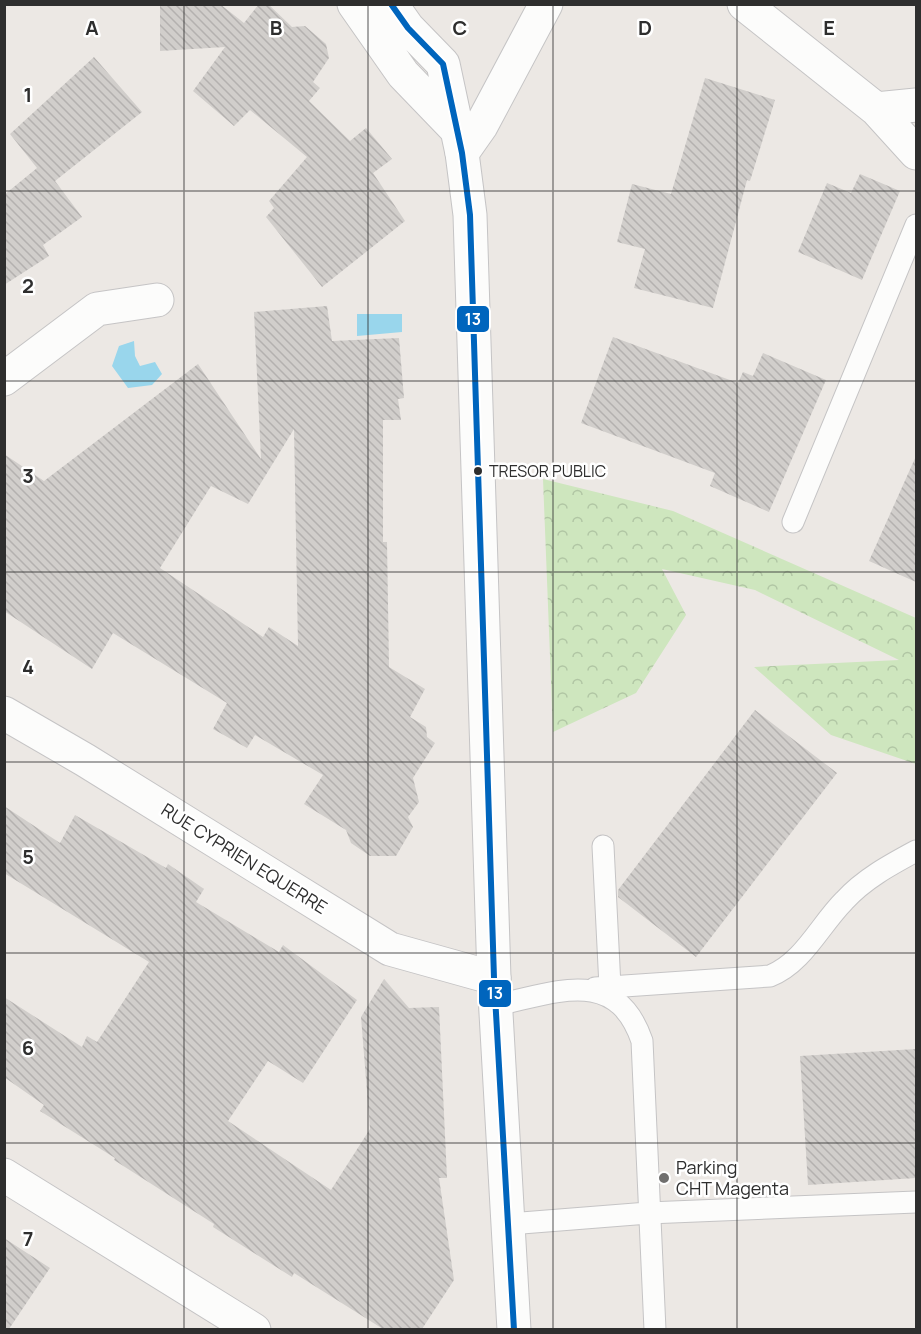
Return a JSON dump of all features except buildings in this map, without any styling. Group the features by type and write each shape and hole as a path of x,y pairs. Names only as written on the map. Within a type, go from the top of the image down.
{"street":[{"path":"354,4 403,74 459,141"},
{"path":"391,4 408,28 443,64 459,141 470,227 495,991 514,1329"},
{"path":"459,141 481,126 546,4"},
{"path":"744,4 876,109 916,153"},
{"path":"876,109 916,105"},
{"path":"4,379 97,309 157,300"},
{"name":"RUE CYPRIEN EQUERRE","path":"4,713 85,760 390,949 495,991"},
{"path":"4,1175 254,1329"}],"lane":[{"path":"793,522 916,225"},
{"path":"603,846 610,987"},
{"path":"495,991 579,989 770,976 782,972 794,961 843,901 857,888 895,862 916,851"},
{"path":"579,989 599,992 622,1006 635,1020 642,1041 655,1329"},
{"path":"508,1224 648,1213 916,1203"}],"green space":[{"path":"543,479 673,511 916,618 916,764 831,735 754,667 899,660 755,590 662,569 686,615 636,693 553,732"}],"water":[{"path":"357,314 402,314 402,332 357,336"},
{"path":"134,341 135,356 140,366 155,362 162,374 152,385 128,388 112,366 119,346"}],"transit line":[{"name":"13","path":"391,4 408,28 443,64 462,153 470,215 494,978 514,1330"}],"place":[{"name":"TRESOR PUBLIC","path":"478,471"},
{"name":"Parking CHT Magenta","path":"664,1178"}]}
